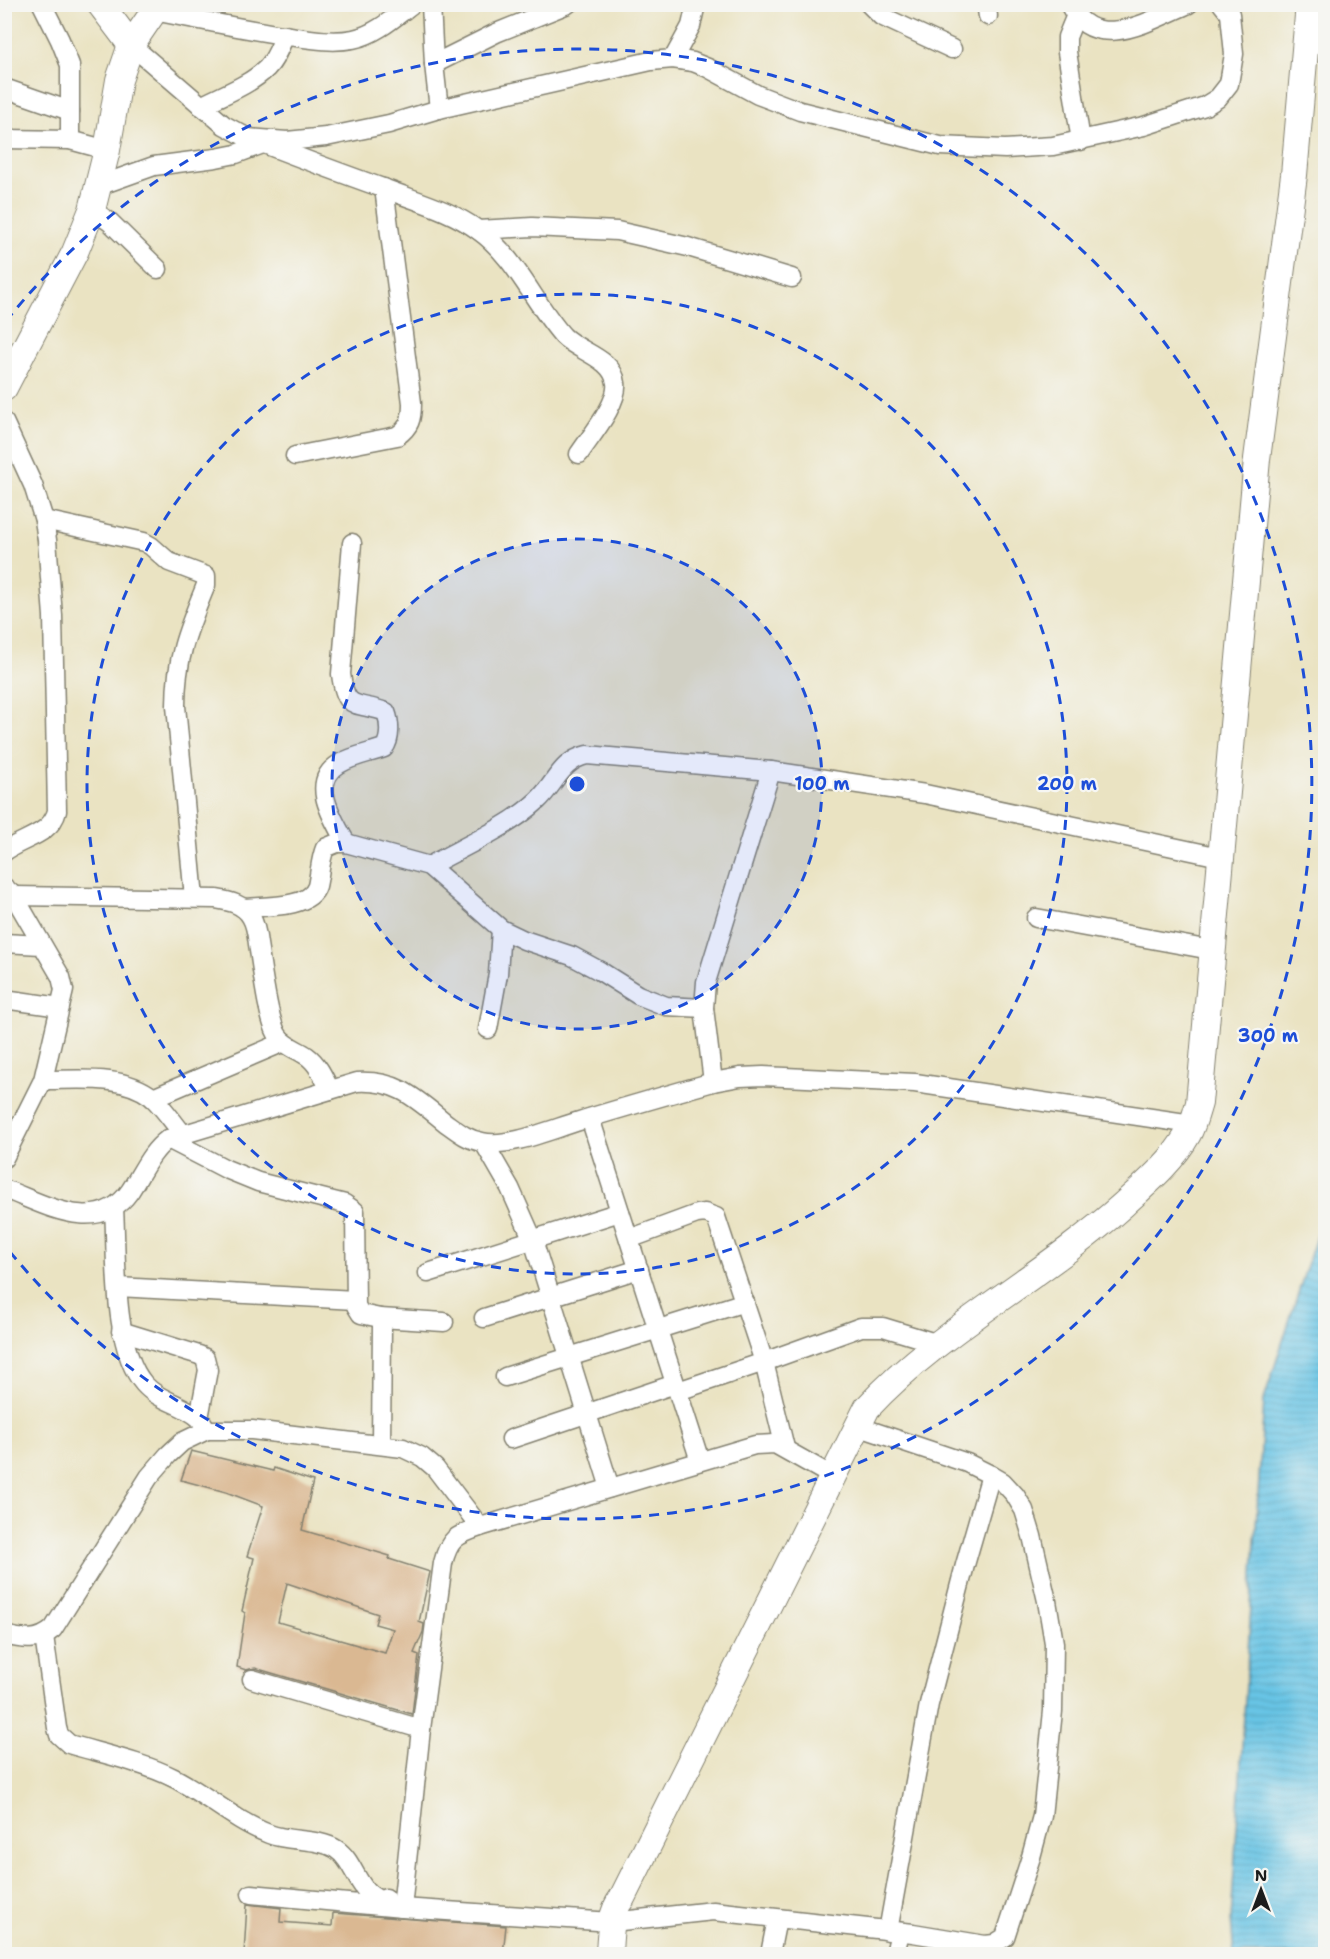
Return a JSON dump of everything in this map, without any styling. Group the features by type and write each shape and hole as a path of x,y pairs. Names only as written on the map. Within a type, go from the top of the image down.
{"street":[{"path":"42,4 67,55 71,79 70,140"},
{"path":"100,4 131,45 224,125 256,141 443,210 478,230 500,250 524,280 549,319 566,338 608,365 613,372 617,391 613,402 579,454"},
{"path":"4,388 75,252 92,210 107,150 119,80 131,45 156,8 285,35 340,40 355,39 369,34 413,4 432,28"},
{"path":"431,4 439,109"},
{"path":"434,64 496,33 568,4"},
{"path":"673,59 691,26 696,4"},
{"path":"869,4 881,16 952,49"},
{"path":"1072,10 1092,28 1107,31 1127,29 1153,21 1189,4"},
{"path":"98,186 154,166 216,159 236,154 256,141 326,137 651,61 673,59 693,62 708,68 758,95 800,111 940,146 1005,149 1053,146 1144,126 1204,106 1218,98 1228,84 1234,54 1230,14 1222,4"},
{"path":"609,1954 616,1905 631,1880 867,1408 908,1366 1100,1225 1151,1179 1176,1152 1190,1132 1199,1103 1257,459 1294,175 1309,4"},
{"path":"1072,10 1067,52 1081,141"},
{"path":"201,106 254,78 267,68 285,35"},
{"path":"4,88 70,111"},
{"path":"4,139 70,140 107,150"},
{"path":"295,456 397,436 406,430 412,418 412,403 384,188"},
{"path":"92,210 110,222 159,269"},
{"path":"478,230 532,227 617,231 688,247 792,278"},
{"path":"4,422 33,485 44,520 51,566 57,811 55,820 43,831 4,852"},
{"path":"44,520 144,542 169,562 206,576 206,585 185,636 176,685 194,898"},
{"path":"346,843 328,808 324,795 324,782 330,772 340,763 384,748 389,735 386,712 352,703 346,698 343,688 341,674 352,543"},
{"path":"429,866 526,811 539,800 564,767 574,758 601,755 771,771 925,794 1220,857"},
{"path":"712,1082 704,1008 706,982 771,771"},
{"path":"243,908 292,904 309,898 317,887 325,848 337,843 346,843 429,866 501,929 524,940 572,956 652,1001 678,1008 704,1008"},
{"path":"9,891 194,898 230,901 243,908 251,917 256,932 271,1016 278,1036 316,1064 330,1090"},
{"path":"4,1158 43,1080 64,990 63,983 9,891"},
{"path":"1036,918 1211,951"},
{"path":"488,1029 498,974 501,929"},
{"path":"4,943 41,945"},
{"path":"4,999 60,1007"},
{"path":"153,1098 284,1042"},
{"path":"4,1189 71,1214 102,1213 114,1208 129,1193 159,1145 175,1136 357,1082 375,1081 394,1086 414,1097 458,1132 484,1143 519,1139 712,1082 763,1076 915,1083 1192,1124"},
{"path":"43,1080 119,1083 136,1087 153,1098 175,1136 226,1169 258,1182 351,1207 356,1217 355,1300 358,1311 380,1318 444,1322"},
{"path":"590,1118 700,1461"},
{"path":"484,1143 518,1203 533,1240 610,1488"},
{"path":"114,1208 121,1331 135,1371 158,1396 203,1424 403,1448 422,1457 435,1468 480,1527"},
{"path":"428,1273 620,1212"},
{"path":"629,1239 697,1214 716,1216 764,1362 785,1448"},
{"path":"484,1318 639,1269"},
{"path":"118,1287 355,1300"},
{"path":"505,1377 745,1302"},
{"path":"380,1318 382,1325 381,1444"},
{"path":"511,1439 587,1413 764,1362 848,1330 872,1325 939,1344"},
{"path":"4,1635 32,1640 44,1636 53,1629 149,1477 168,1455 203,1424 208,1370 205,1358 121,1331"},
{"path":"251,1894 404,1899 612,1922 713,1911 894,1931 985,1945 999,1942 1005,1937 1042,1816 1053,1711 1054,1643 1045,1590 1024,1510 1015,1495 992,1475 968,1463 857,1426"},
{"path":"404,1899 421,1729 446,1551 456,1537 480,1527 755,1445 775,1444 785,1448 832,1476"},
{"path":"895,1954 894,1931 929,1704 965,1565 992,1475"},
{"path":"44,1636 57,1728 63,1740 69,1744 172,1777 252,1827 269,1834 329,1846 338,1850 367,1893 381,1900 404,1899"},
{"path":"252,1679 421,1729"},
{"path":"770,1954 777,1918"}],"water":[{"path":"1325,1209 1325,1954 1234,1954 1231,1920 1264,1400"}],"building":[{"path":"191,1451 273,1471 274,1468 313,1481 302,1530 390,1556 389,1559 430,1572 419,1622 424,1624 423,1632 414,1653 419,1655 412,1714 255,1668 246,1670 237,1667 245,1613 242,1611 254,1558 247,1556 263,1506 226,1492 181,1480","holes":["287,1583 378,1614 375,1624 393,1629 385,1653 278,1622"]},
{"path":"247,1904 281,1908 280,1922 332,1926 333,1913 506,1926 503,1954 244,1954"}]}
